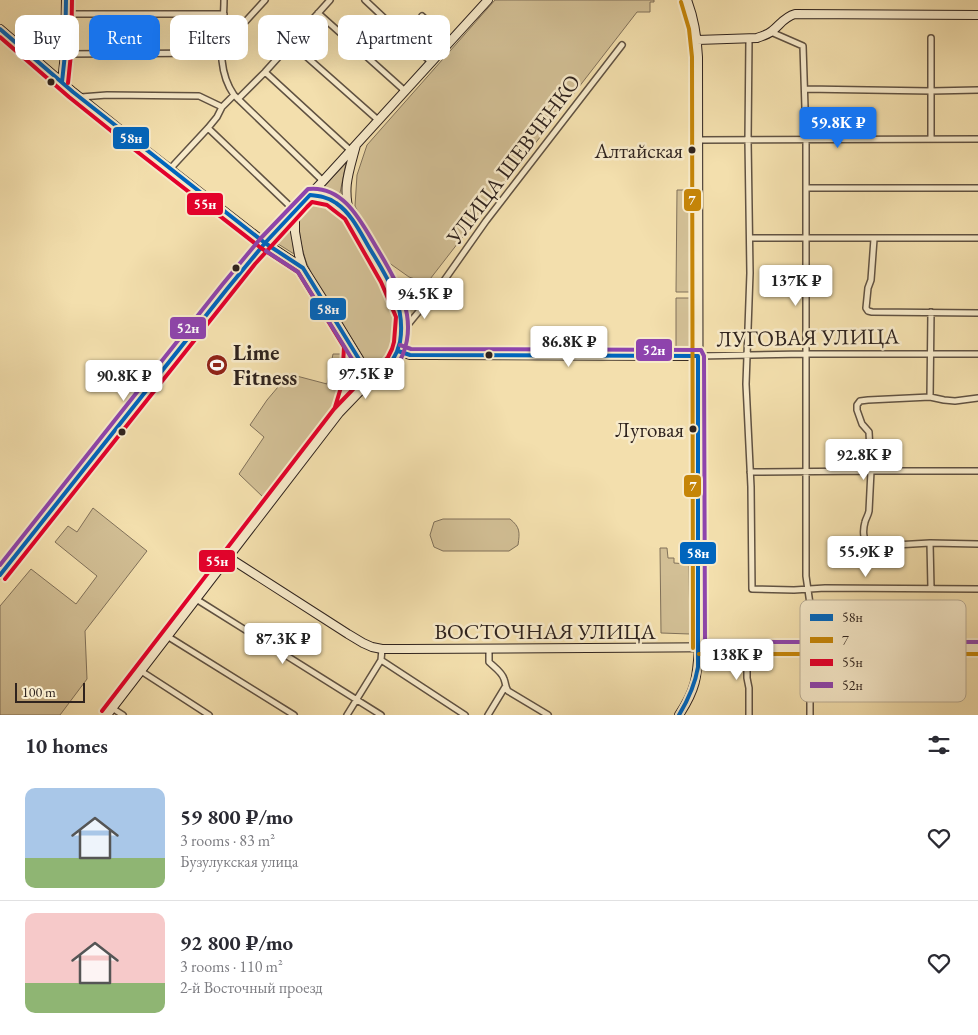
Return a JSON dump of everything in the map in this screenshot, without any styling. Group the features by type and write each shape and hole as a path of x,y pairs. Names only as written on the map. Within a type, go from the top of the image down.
{"main road":[{"path":"66,0 66,14"},
{"path":"450,42 488,0"},
{"path":"679,715 690,698 696,680 698,648 699,140 697,40 687,0"},
{"path":"697,40 749,39 765,36 789,16 795,14 978,15"},
{"path":"0,29 80,97 170,169 265,243 303,268"},
{"path":"62,82 64,60"},
{"path":"265,243 431,62"},
{"path":"107,715 340,413 364,387 389,365 398,352 402,332 401,311 387,279 350,215 346,201 346,186 357,144"},
{"path":"310,195 330,199 350,215"},
{"path":"295,211 297,247 303,268 366,369 380,374"},
{"path":"340,413 348,385 350,345"},
{"name":"ЛУГОВАЯ УЛИЦА","path":"398,352 410,355 698,356"},
{"path":"228,557 363,643 382,649"},
{"name":"ВОСТОЧНАЯ УЛИЦА","path":"382,649 800,647"}],"street":[{"path":"66,14 224,14 224,0"},
{"path":"248,19 265,0"},
{"path":"330,0 318,13 405,91"},
{"path":"365,0 431,62"},
{"path":"772,32 804,46 806,139 806,576 809,600"},
{"path":"931,139 932,38"},
{"path":"749,39 748,140 750,238 746,384 752,589 978,589"},
{"name":"УЛИЦА ШЕВЧЕНКО","path":"402,332 443,282 486,221 622,46"},
{"path":"79,54 170,54"},
{"path":"222,60 229,88 236,97 323,181"},
{"path":"170,169 208,128 222,107 265,72 276,60"},
{"path":"310,60 378,120"},
{"path":"265,72 350,150"},
{"path":"805,89 978,90"},
{"path":"80,97 107,95 199,96 222,107"},
{"path":"208,128 295,211"},
{"path":"699,140 978,139"},
{"path":"806,188 978,188"},
{"path":"750,238 978,238"},
{"path":"874,239 871,280 868,288 866,308 868,311 978,313"},
{"path":"0,575 207,313 265,243"},
{"path":"387,279 413,290 432,295"},
{"path":"930,397 931,312"},
{"name":"ЛУГОВАЯ УЛИЦА","path":"698,356 978,354"},
{"path":"978,398 944,400 930,397 860,401 857,405 862,424 869,432 871,471 869,511 864,528 866,542 870,545 878,546 930,543 978,544"},
{"path":"750,472 978,471"},
{"path":"930,543 930,588"},
{"path":"196,599 381,715"},
{"path":"167,636 294,715"},
{"path":"747,647 749,715"},
{"path":"346,715 381,660 382,649"},
{"path":"488,715 505,687 503,675 489,662 489,649"},
{"path":"381,660 465,715"},
{"path":"141,671 209,715"},
{"path":"505,687 508,691 548,715"},
{"path":"810,702 810,715"},
{"path":"112,708 123,715"}],"shaded area":[{"path":"495,0 654,0 654,2 650,2 650,12 637,12 427,283 409,277 385,260 369,235 355,206 357,175 367,145 442,60 450,60 450,51"},
{"path":"346,163 339,198 319,192"},
{"path":"677,190 691,190 690,292 676,292"},
{"path":"312,200 330,205 345,217 392,299 397,316 396,332 388,359 380,368 374,368 367,363 307,264 299,230 302,212"},
{"path":"291,223 294,254 275,242"},
{"path":"394,287 427,297 408,320"},
{"path":"676,298 690,298 690,351 676,352"},
{"path":"333,354 342,354 339,394 331,414 265,499 239,474 264,437 250,425 267,400 289,374 327,384"},
{"path":"355,361 368,375 352,390"},
{"path":"93,508 147,551 85,631 87,679 60,715 0,715 0,606 31,569 76,604 97,576 55,542 68,526 77,532"},
{"path":"443,519 510,519 518,530 518,545 509,551 443,551 434,547 430,535 434,522"},
{"path":"660,548 667,548 668,558 674,558 674,563 689,564 690,634 661,633"}],"transit line":[{"name":"58н","path":"62,82 65,54 66,0"},
{"name":"55н","path":"68,83 71,54 72,0"},
{"name":"7","path":"681,2 689,29 692,57 693,648"},
{"name":"58н","path":"0,29 73,92 265,243"},
{"name":"55н","path":"0,37 69,97 135,150 261,248 298,272 344,347 342,384 335,407"},
{"name":"52н","path":"0,565 222,285 260,239 308,189 321,189 332,193 351,208 366,229 398,287 407,313 408,326 403,354 395,369 381,380 366,377 357,367 298,272 266,251"},
{"name":"58н","path":"310,195 330,199 347,212 383,271 394,293 400,316 400,342 393,360 380,374 369,371 362,364 303,268 265,243 310,195"},
{"name":"55н","path":"5,579 255,264 307,207 312,202 327,205 345,219 381,282 396,317 392,349 382,364 359,383 334,409 102,711"},
{"name":"58н","path":"0,575 265,243"},
{"name":"52н","path":"400,345 411,349 701,350 704,356 705,642 800,642"},
{"name":"58н","path":"398,351 410,355 698,356 698,667 691,692 679,715"},
{"name":"52н","path":"966,642 978,642"},
{"name":"7","path":"699,654 800,654"},
{"name":"7","path":"966,654 978,654"}],"place":[{"name":"Алтайская","path":"692,150"},
{"name":"Lime Fitness","path":"217,365"},
{"name":"Луговая","path":"693,429"}]}
